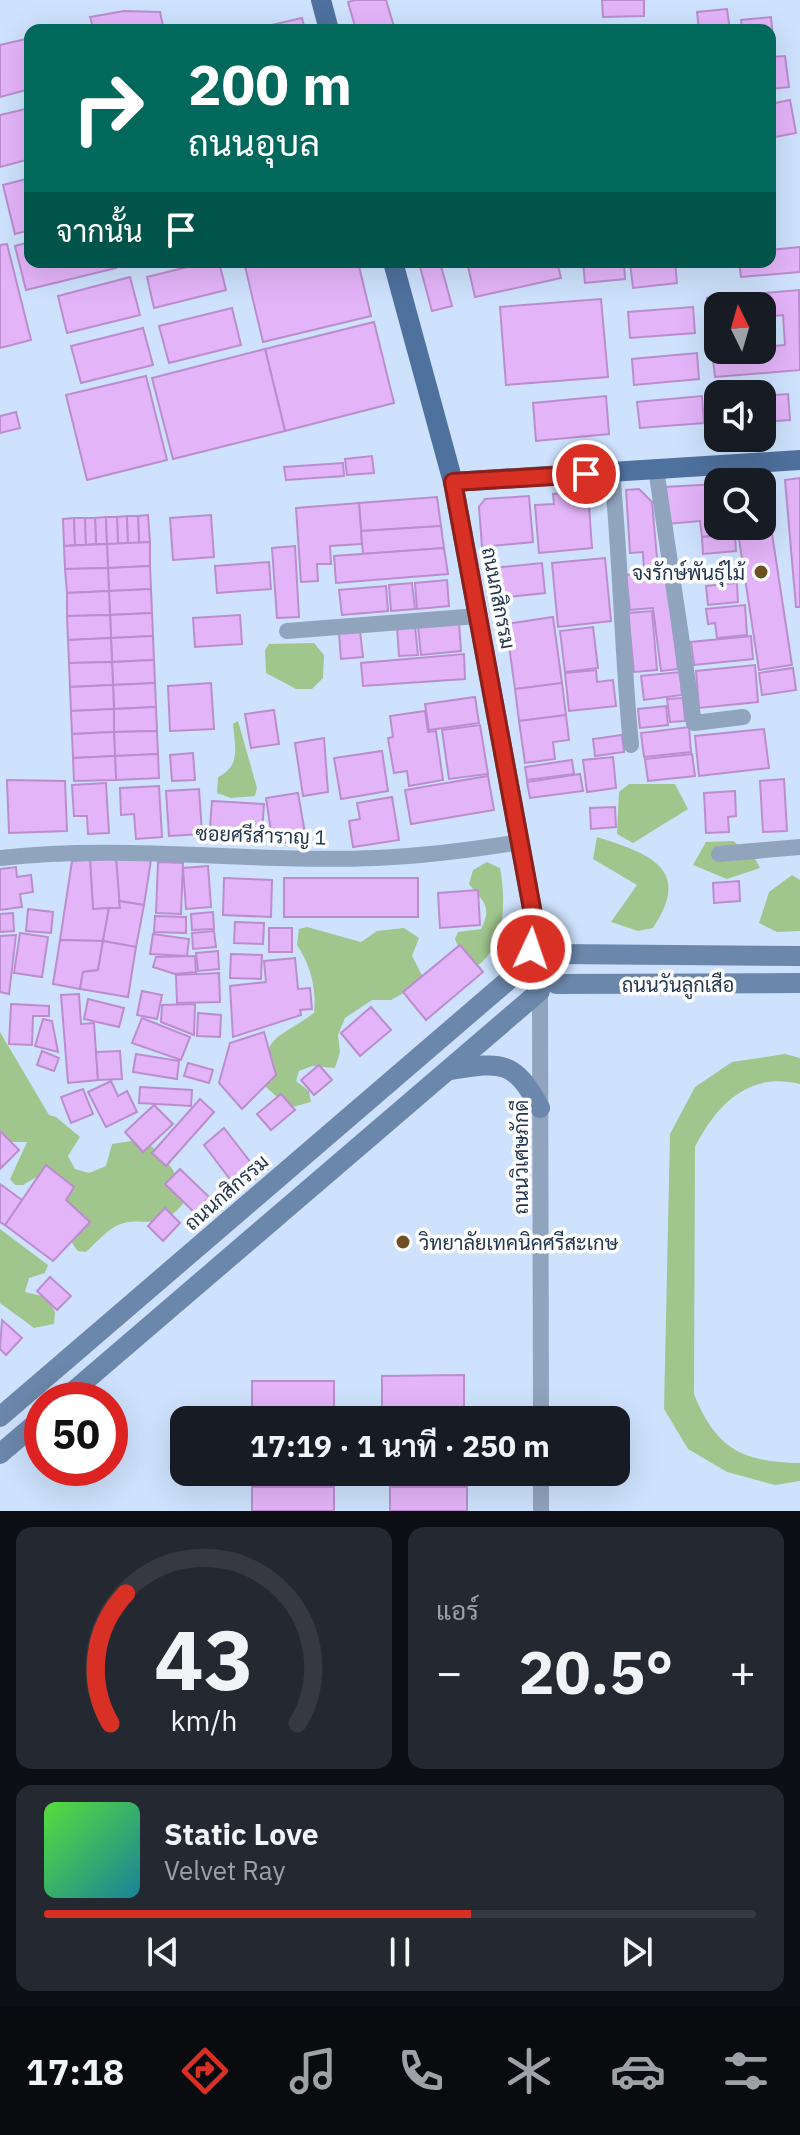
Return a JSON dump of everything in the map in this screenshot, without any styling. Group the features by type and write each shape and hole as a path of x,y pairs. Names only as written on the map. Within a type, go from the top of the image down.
{"main road":[{"path":"321,0 327,24"},
{"name":"ถนนกสิกรรม","path":"395,268 453,482 537,947"},
{"path":"453,482 800,460"},
{"path":"84,1382 548,987 562,973 557,954 548,948 537,947 523,956 519,971 528,987 548,987"},
{"name":"ถนนวันลูกเสือ","path":"557,954 800,956"},
{"name":"ถนนกสิกรรม","path":"0,1417 519,971"},
{"name":"ถนนวันลูกเสือ","path":"548,987 800,983"},
{"path":"473,1011 493,1033"},
{"path":"450,1070 487,1064 507,1066 523,1077 540,1108"},
{"path":"0,1454 24,1433"}],"street":[{"path":"656,469 694,723 743,717"},
{"path":"612,472 620,551 621,644 631,745"},
{"path":"287,631 478,616"},
{"name":"ซอยศรีสำราญ 1","path":"0,858 69,850 370,858 472,850 520,842"},
{"path":"719,854 800,847"},
{"name":"ถนนวิเศษภักดี","path":"541,1406 540,1108 548,987"},
{"path":"541,1486 541,1511"}],"green space":[{"path":"314,643 324,655 323,678 312,689 296,689 266,673 265,650 269,644"},
{"path":"238,721 257,788 255,796 231,798 217,793 218,777 233,762 233,724"},
{"path":"629,784 675,784 688,809 633,843 617,834 619,792"},
{"path":"597,837 648,857 666,877 669,891 653,928 638,931 611,922 637,885 593,859"},
{"path":"733,841 753,855 760,868 727,879 693,865 706,842"},
{"path":"487,862 500,868 502,922 494,947 477,966 463,960 455,939 458,932 481,929 485,921 485,905 469,884 473,870"},
{"path":"792,875 800,880 800,931 777,932 759,923 769,892"},
{"path":"307,927 361,942 377,931 404,928 419,938 412,956 425,981 391,1000 372,1000 345,1018 338,1035 340,1052 335,1068 312,1066 299,1071 296,1081 309,1091 311,1102 289,1108 265,1086 266,1056 274,1040 314,1013 312,977 297,945 299,929"},
{"path":"0,1032 49,1115 56,1117 80,1137 68,1156 75,1169 89,1173 106,1166 112,1144 143,1139 175,1173 185,1201 176,1212 158,1221 116,1226 86,1252 78,1251 68,1234 64,1178 50,1169 23,1185 15,1185 10,1179 27,1142 0,1142"},
{"path":"785,1054 800,1058 800,1084 765,1082 736,1095 713,1118 695,1147 694,1394 712,1428 734,1449 763,1460 800,1463 800,1481 775,1485 727,1472 688,1449 664,1409 670,1134 695,1087 732,1062"},
{"path":"0,1229 48,1265 45,1273 29,1278 25,1292 47,1297 55,1312 54,1324 34,1328 0,1303"}],"building":[{"path":"386,0 393,24 354,24 348,2"},
{"path":"602,0 644,0 644,16 603,17"},
{"path":"727,9 729,24 698,24 697,12"},
{"path":"124,11 160,12 163,24 92,24 90,17"},
{"path":"771,17 772,24 741,24 741,20"},
{"path":"302,18 304,24 276,24"},
{"path":"24,39 24,91 0,97 0,45"},
{"path":"785,56 789,87 776,88 776,57"},
{"path":"790,100 796,133 776,137 776,103"},
{"path":"24,109 24,161 0,167 0,115"},
{"path":"24,180 24,232 15,234 3,185"},
{"path":"7,244 31,340 0,348 0,245"},
{"path":"24,244 24,268 116,268 26,290 15,246"},
{"path":"800,247 800,272 741,277 740,268 776,268 776,249"},
{"path":"183,268 220,268 226,290 154,308 147,277"},
{"path":"245,268 359,268 371,316 263,342"},
{"path":"420,268 442,268 452,306 432,311"},
{"path":"468,268 558,268 561,278 475,297"},
{"path":"584,268 624,268 625,279 585,283"},
{"path":"631,268 676,268 677,283 633,288"},
{"path":"130,277 140,315 67,333 58,296"},
{"path":"799,290 800,370 715,377 714,364 776,364 776,346 785,345 783,315 776,316 776,292"},
{"path":"601,299 608,377 506,385 500,307"},
{"path":"693,307 695,333 630,338 628,312"},
{"path":"232,308 241,345 169,363 159,326"},
{"path":"374,322 394,403 285,431 265,349"},
{"path":"143,328 153,365 81,383 71,346"},
{"path":"265,349 285,431 173,459 152,378"},
{"path":"697,353 699,379 634,385 632,359"},
{"path":"146,376 167,460 87,480 66,395"},
{"path":"788,394 790,420 776,421 776,395"},
{"path":"606,396 609,434 536,441 533,403"},
{"path":"702,396 704,423 640,428 637,402"},
{"path":"16,412 20,428 0,433 0,416"},
{"path":"372,456 374,473 347,475 345,459"},
{"path":"343,463 344,476 286,480 284,467"},
{"path":"800,478 800,607 796,607 785,480"},
{"path":"704,485 704,537 700,521 667,524 664,487"},
{"path":"639,489 652,502 658,569 644,571 643,552 630,553 626,490"},
{"path":"588,492 592,548 539,553 535,505 554,504 553,494"},
{"path":"529,496 533,542 482,547 479,507 485,499"},
{"path":"437,497 441,526 361,531 359,503"},
{"path":"359,503 362,544 330,546 331,564 317,564 318,581 301,582 296,508"},
{"path":"148,515 150,542 139,543 138,516"},
{"path":"211,515 214,557 173,560 170,518"},
{"path":"127,516 128,543 118,544 117,517"},
{"path":"127,516 138,516 139,543 128,543"},
{"path":"106,517 107,544 96,544 95,518"},
{"path":"106,517 117,517 118,544 107,544"},
{"path":"74,518 75,545 64,546 63,519"},
{"path":"74,518 85,518 86,545 75,545"},
{"path":"85,518 95,518 96,544 86,545"},
{"path":"441,526 444,548 363,554 361,531"},
{"path":"702,537 704,540 735,540 736,551 703,554"},
{"name":"จงรักษ์พันธุ์ไม้","path":"739,540 773,540 792,665 759,670"},
{"path":"150,542 150,566 108,568 107,544"},
{"path":"107,544 108,568 65,569 64,546"},
{"path":"295,546 299,617 277,618 272,548"},
{"path":"444,548 448,574 336,583 334,556"},
{"path":"605,558 611,621 558,627 552,563"},
{"path":"269,562 271,589 217,593 215,566"},
{"path":"542,563 545,593 489,599 486,580 493,579 492,568"},
{"path":"150,566 151,589 109,591 108,568"},
{"path":"108,568 109,591 67,593 65,569"},
{"path":"666,571 678,669 661,671 653,608 630,610 626,575"},
{"path":"447,580 449,606 417,609 415,583"},
{"path":"412,583 415,609 391,611 389,585"},
{"path":"737,583 738,602 708,605 706,586"},
{"path":"386,586 388,611 342,615 339,590"},
{"path":"151,589 152,613 110,615 109,591"},
{"path":"109,591 110,615 67,616 67,593"},
{"path":"745,605 747,635 717,638 715,623 708,624 706,609"},
{"path":"652,611 657,670 634,672 628,613"},
{"path":"152,613 153,636 111,638 110,615"},
{"path":"110,615 111,638 68,640 67,616"},
{"path":"240,615 242,644 195,647 193,618"},
{"path":"553,617 562,683 515,689 506,624"},
{"path":"459,623 461,651 421,655 418,626"},
{"path":"415,626 418,655 399,656 397,627"},
{"path":"593,627 598,668 565,672 560,631"},
{"path":"360,631 363,657 341,659 339,633"},
{"path":"153,636 154,660 112,662 111,638"},
{"path":"751,636 753,659 694,665 691,642"},
{"path":"111,638 112,662 69,663 68,640"},
{"path":"464,654 465,679 363,686 361,663"},
{"path":"154,660 155,683 113,685 112,662"},
{"path":"112,662 113,685 70,687 69,663"},
{"path":"755,665 758,702 699,708 696,671"},
{"path":"793,668 796,690 762,695 759,673"},
{"path":"596,670 597,682 613,680 616,706 569,711 565,673"},
{"path":"680,672 682,695 644,700 641,676"},
{"path":"155,683 156,707 114,709 113,685"},
{"path":"211,683 214,729 170,731 168,686"},
{"path":"562,683 566,715 519,721 515,689"},
{"path":"113,685 114,709 71,711 70,687"},
{"path":"475,697 479,723 429,730 425,704"},
{"path":"683,698 685,721 670,722 667,699"},
{"path":"666,706 668,725 640,728 638,709"},
{"path":"156,707 157,731 114,732 114,709"},
{"path":"114,709 114,732 72,734 71,711"},
{"path":"274,710 279,744 251,748 245,714"},
{"path":"425,711 428,732 436,731 443,780 409,786 407,771 394,773 388,738 393,737 390,716"},
{"path":"566,715 569,740 553,742 555,759 525,763 519,721"},
{"path":"480,725 488,774 449,779 442,730"},
{"path":"689,727 691,752 644,757 641,733"},
{"path":"764,729 769,768 699,776 695,736"},
{"path":"157,731 158,754 115,756 114,732"},
{"path":"114,732 115,756 73,758 72,734"},
{"path":"622,735 624,752 595,756 593,739"},
{"path":"324,738 328,792 303,796 295,743"},
{"path":"382,751 388,791 341,799 334,758"},
{"path":"193,753 195,780 172,781 170,755"},
{"path":"158,754 159,778 116,780 115,756"},
{"path":"692,754 695,776 648,781 645,759"},
{"path":"115,756 116,780 74,781 73,758"},
{"path":"613,757 616,788 587,792 583,760"},
{"path":"572,760 574,774 527,780 525,767"},
{"path":"580,774 583,791 530,798 527,782"},
{"path":"488,776 494,810 411,824 405,790"},
{"path":"784,779 787,831 763,832 760,781"},
{"path":"7,780 65,781 67,831 9,833"},
{"path":"106,783 109,833 88,834 87,816 74,816 72,785"},
{"path":"159,786 162,837 136,839 134,814 121,815 120,788"},
{"path":"199,789 202,834 169,836 166,791"},
{"path":"735,791 736,816 728,817 729,832 706,833 704,793"},
{"path":"298,793 306,839 273,845 266,798"},
{"path":"392,797 399,840 353,847 349,821 360,819 357,803"},
{"path":"212,801 264,804 261,844 209,840"},
{"path":"615,807 616,827 591,829 590,808"},
{"path":"116,858 151,860 144,905 119,901"},
{"path":"116,858 120,908 93,909 90,860"},
{"path":"90,860 93,909 109,908 103,941 60,940 72,861"},
{"path":"158,862 183,863 181,914 156,913"},
{"path":"208,866 211,907 186,909 183,868"},
{"path":"16,867 17,877 31,875 33,892 20,894 22,907 0,910 0,869"},
{"path":"224,878 272,880 271,917 223,915"},
{"path":"284,878 418,878 418,917 284,917"},
{"path":"739,881 740,901 714,903 713,883"},
{"path":"478,890 480,925 440,928 438,893"},
{"path":"119,901 144,905 136,947 103,941 109,908 120,908"},
{"path":"28,909 53,912 51,933 26,931"},
{"path":"213,912 214,929 192,930 191,914"},
{"path":"13,913 14,931 0,932 0,914"},
{"path":"155,916 186,917 186,933 154,932"},
{"path":"235,922 264,923 263,944 234,943"},
{"path":"269,928 292,928 292,952 269,952"},
{"path":"214,931 216,947 193,949 192,933"},
{"path":"20,933 48,937 42,977 14,973"},
{"path":"153,934 189,939 187,956 150,954"},
{"path":"16,935 9,994 0,992 0,936"},
{"path":"60,940 103,941 98,970 83,972 80,989 53,984"},
{"path":"103,941 136,947 128,997 80,989 83,972 98,970"},
{"path":"460,945 483,972 426,1020 403,992"},
{"path":"218,951 219,969 198,971 196,953"},
{"path":"231,954 262,955 261,979 230,978"},
{"path":"195,956 196,972 175,974 153,967 156,957"},
{"path":"295,958 298,989 310,988 312,1009 300,1010 301,1015 233,1037 230,986 266,982 264,961"},
{"path":"219,973 220,1002 177,1003 176,975"},
{"path":"142,991 162,995 157,1019 137,1015"},
{"path":"79,994 81,1024 94,1023 98,1080 68,1083 61,995"},
{"path":"88,999 124,1008 119,1027 84,1019"},
{"path":"11,1004 49,1006 49,1016 33,1016 32,1045 9,1044"},
{"path":"195,1004 194,1035 161,1022 162,1005"},
{"path":"371,1007 391,1030 360,1056 341,1033"},
{"path":"198,1013 221,1015 220,1037 197,1036"},
{"path":"142,1018 190,1037 181,1060 132,1043"},
{"path":"43,1019 52,1021 58,1052 35,1046"},
{"path":"264,1032 276,1075 242,1109 219,1083 230,1043"},
{"path":"42,1051 59,1058 54,1071 37,1065"},
{"path":"120,1051 122,1079 98,1080 96,1052"},
{"path":"136,1054 179,1061 177,1079 133,1072"},
{"path":"188,1063 213,1070 209,1083 184,1076"},
{"path":"319,1065 332,1080 314,1095 301,1080"},
{"path":"111,1081 118,1096 127,1091 137,1112 106,1127 88,1092"},
{"path":"140,1087 192,1090 191,1106 139,1103"},
{"path":"83,1089 93,1114 71,1123 61,1097"},
{"path":"281,1094 295,1110 271,1130 257,1114"},
{"path":"200,1099 214,1112 166,1166 152,1153"},
{"path":"154,1105 173,1124 143,1152 125,1132"},
{"path":"224,1128 252,1164 261,1156 270,1167 239,1191 204,1145"},
{"path":"0,1131 19,1150 0,1169"},
{"path":"46,1165 74,1187 66,1200 90,1222 53,1261 5,1225"},
{"path":"180,1169 209,1197 194,1212 165,1184"},
{"path":"0,1184 22,1200 5,1225 0,1222"},
{"path":"165,1208 180,1223 163,1241 148,1226"},
{"path":"50,1277 71,1296 57,1310 37,1291"},
{"path":"2,1320 22,1338 6,1355 0,1349"},
{"path":"464,1375 464,1406 382,1406 382,1376"},
{"path":"252,1381 334,1381 334,1406 252,1406"},
{"path":"390,1486 467,1486 467,1487"},
{"path":"252,1487 334,1487 334,1511 252,1511"},
{"path":"390,1487 467,1487 467,1511 390,1511"}],"place":[{"name":"จงรักษ์พันธุ์ไม้","path":"761,572"},
{"name":"วิทยาลัยเทคนิคศรีสะเกษ","path":"403,1242"}],"route":[{"path":"531,949 537,947 533,914 453,482 586,474"}]}
